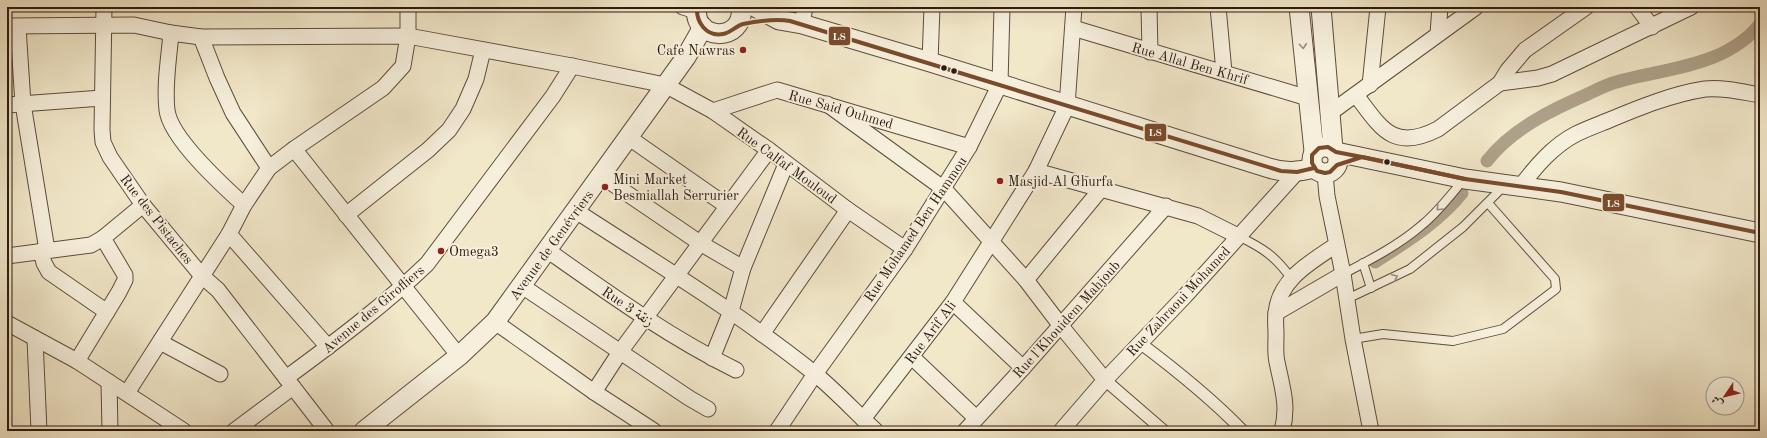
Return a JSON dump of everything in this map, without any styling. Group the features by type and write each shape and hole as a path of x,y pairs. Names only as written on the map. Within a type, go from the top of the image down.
{"street":[{"name":"Rue des Pistaches","path":"104,7 105,25 102,98 103,142 110,157 143,205 202,276 218,290 327,431"},
{"path":"127,393 229,234 244,205 269,168 383,88 403,66 408,36 408,7"},
{"path":"695,13 716,34 730,31 736,26 741,15 741,7"},
{"path":"755,7 779,20"},
{"path":"930,62 932,7"},
{"name":"Rue Mohamed Ben Hammou","path":"777,431 815,374 905,249 969,147 1000,84 1002,7"},
{"path":"1067,106 1074,7"},
{"path":"1149,7 1150,52"},
{"path":"1218,7 1224,72"},
{"path":"1299,7 1308,98 1322,161 1327,196 1343,274 1353,339 1371,431"},
{"path":"1321,7 1330,113 1322,161"},
{"path":"1370,85 1378,7"},
{"path":"1438,34 1440,7"},
{"path":"1330,113 1476,7"},
{"path":"1356,95 1382,129 1388,133 1402,138 1413,138 1427,135 1438,129 1500,83 1508,70 1525,50 1586,7"},
{"path":"1637,7 1652,27"},
{"path":"1500,83 1538,78 1552,74 1692,7"},
{"name":"Avenue de Genévriers","path":"364,431 459,356 495,322 686,57 695,13"},
{"path":"736,26 803,16 930,62 1067,106 1281,171 1322,161 1363,158 1465,178 1561,192 1760,233"},
{"name":"Rue Calfaf Mouloud","path":"12,27 134,25 201,37 408,36 572,66 665,85 713,111 769,150 848,210 905,249"},
{"path":"12,27 44,250 44,263 49,272 107,312"},
{"name":"Rue Allal Ben Khrif","path":"1073,28 1308,98"},
{"path":"172,33 166,96 167,112 171,122 176,132 214,178 244,205"},
{"path":"201,37 233,113 269,168"},
{"path":"346,214 428,150 449,130 463,109 471,91 476,79 483,50"},
{"name":"Avenue des Girofliers","path":"234,431 290,383 328,347 403,287 427,264 553,96 572,66"},
{"path":"1514,185 1557,147 1576,134 1626,113 1678,96 1707,89 1760,95"},
{"name":"Rue Said Ouhmed","path":"713,111 777,90 969,147"},
{"path":"7,105 102,98"},
{"path":"827,104 944,189 1026,280 1105,380 1164,431"},
{"name":"Rue Arif Ali","path":"863,419 953,302 1036,171 1067,106"},
{"path":"628,137 727,206"},
{"path":"294,149 459,356"},
{"path":"594,392 620,352 769,150"},
{"name":"Rue Zahraoui Mohamed","path":"1061,431 1105,380 1185,296 1238,236 1322,161"},
{"path":"712,358 730,311 743,268 786,164"},
{"path":"1036,171 1198,216 1238,236"},
{"path":"600,175 700,243 743,268"},
{"path":"1026,280 1101,189"},
{"path":"7,256 91,245 103,238 143,205"},
{"name":"Rue l'Khouidem Mahjoub","path":"964,431 1061,326 1166,206"},
{"path":"762,334 848,210"},
{"path":"576,211 730,311 762,334 815,374 876,431"},
{"path":"229,234 328,347"},
{"path":"77,361 123,286 125,275 103,238"},
{"path":"1282,431 1286,418 1284,385 1276,361 1276,313 1280,300 1291,278 1306,265 1336,245"},
{"name":"Rue 3 زنقة","path":"547,250 645,318 712,358 736,370"},
{"path":"1276,313 1343,274"},
{"path":"522,286 689,398 708,409"},
{"path":"953,302 1023,368"},
{"path":"495,322 594,392 654,431"},
{"path":"7,323 77,361 184,431"},
{"path":"35,339 40,431"},
{"path":"160,342 220,374"},
{"path":"1140,343 1169,365 1224,412 1243,431"},
{"path":"912,357 976,418"},
{"path":"109,382 110,431"}],"lane":[{"path":"1343,274 1377,256 1422,225 1465,178"},
{"path":"1347,299 1410,269 1463,226 1488,202 1514,185"},
{"path":"1353,339 1383,334 1453,341 1503,329 1556,288 1555,279 1488,202"},
{"path":"1238,236 1256,245 1279,262 1291,278"},
{"path":"1363,263 1371,288"}],"waterway":[{"path":"1487,161 1508,139 1546,114 1613,83 1711,58 1729,50 1746,39 1760,24"},
{"path":"1375,262 1433,222 1462,193"}],"transit line":[{"name":"L8","path":"697,7 700,23 707,31 712,33 723,34 740,25 755,22 772,20 790,21 1281,171 1297,172 1314,168"},
{"name":"L8","path":"1328,147 1336,152 1362,157 1337,165 1330,172 1325,173 1317,171 1312,163 1312,155 1319,148 1328,147"},
{"name":"L8","path":"1362,157 1465,179"},
{"name":"L8","path":"1362,157 1465,179"},
{"name":"L8","path":"1465,179 1561,192 1760,233"}],"place":[{"name":"Cafe Nawras","path":"743,50"},
{"name":"Masjid Al Ghurfa","path":"1000,181"},
{"name":"Mini Market Besmiallah Serrurier","path":"605,187"},
{"name":"Omega3","path":"441,251"}]}
